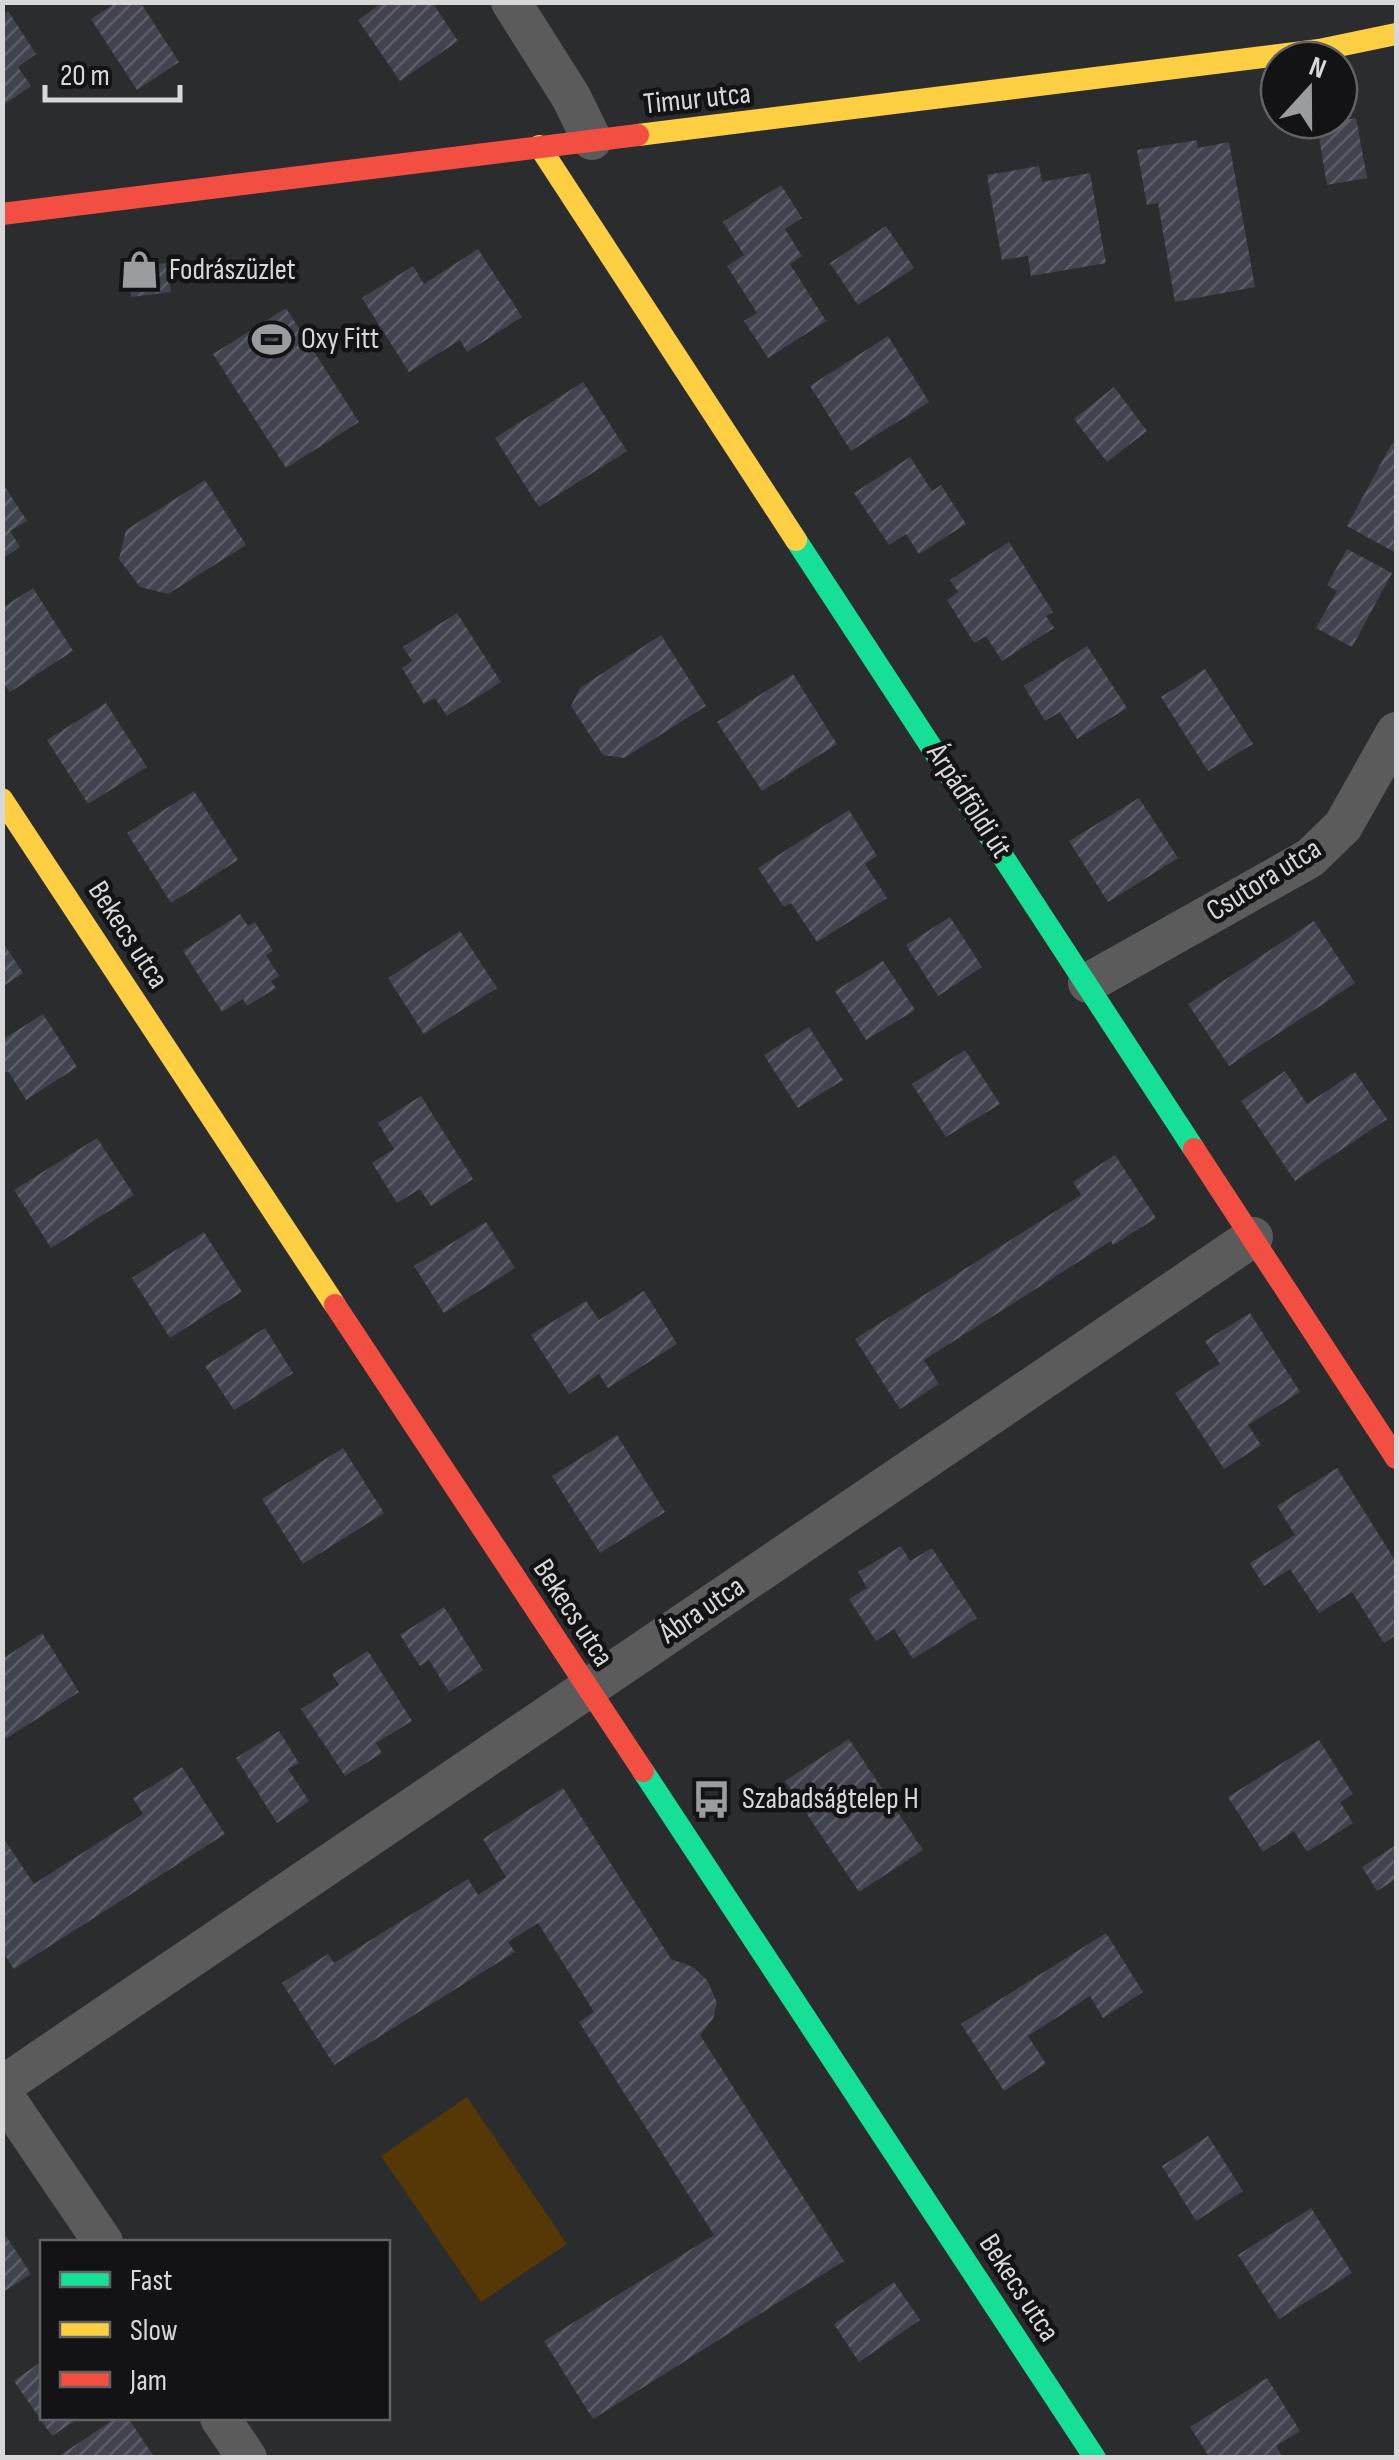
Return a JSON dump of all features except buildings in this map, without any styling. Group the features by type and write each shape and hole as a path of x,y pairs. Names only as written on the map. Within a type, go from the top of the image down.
{"street":[{"path":"511,2 571,98 592,140"},
{"name":"Timur utca","path":"2,214 539,146 828,115 1300,53 1396,34"},
{"name":"Árpádföldi út","path":"539,146 1396,1458"},
{"name":"Csutora utca","path":"1088,983 1310,858 1343,826 1396,732"},
{"name":"Bekecs utca","path":"2,799 1095,2458"},
{"name":"Ábra utca","path":"2,2089 1253,1237"},
{"path":"2,2089 102,2240"},
{"path":"221,2420 246,2458"}],"shaded area":[{"path":"467,2097 567,2244 481,2302 381,2156"}],"traffic: fast":[{"path":"796,540 1194,1149"},
{"path":"643,1771 1095,2458"}],"traffic: slow":[{"path":"638,135 1319,50 1396,34"},
{"path":"539,146 796,540"},
{"path":"2,799 335,1305"}],"traffic: jam":[{"path":"2,214 638,135"},
{"path":"1194,1149 1396,1458"},
{"path":"335,1305 643,1771"}],"place":[{"name":"Fodrászüzlet","path":"139,270"},
{"name":"Oxy Fitt","path":"271,339"},
{"name":"Szabadságtelep H","path":"712,1799"}]}
